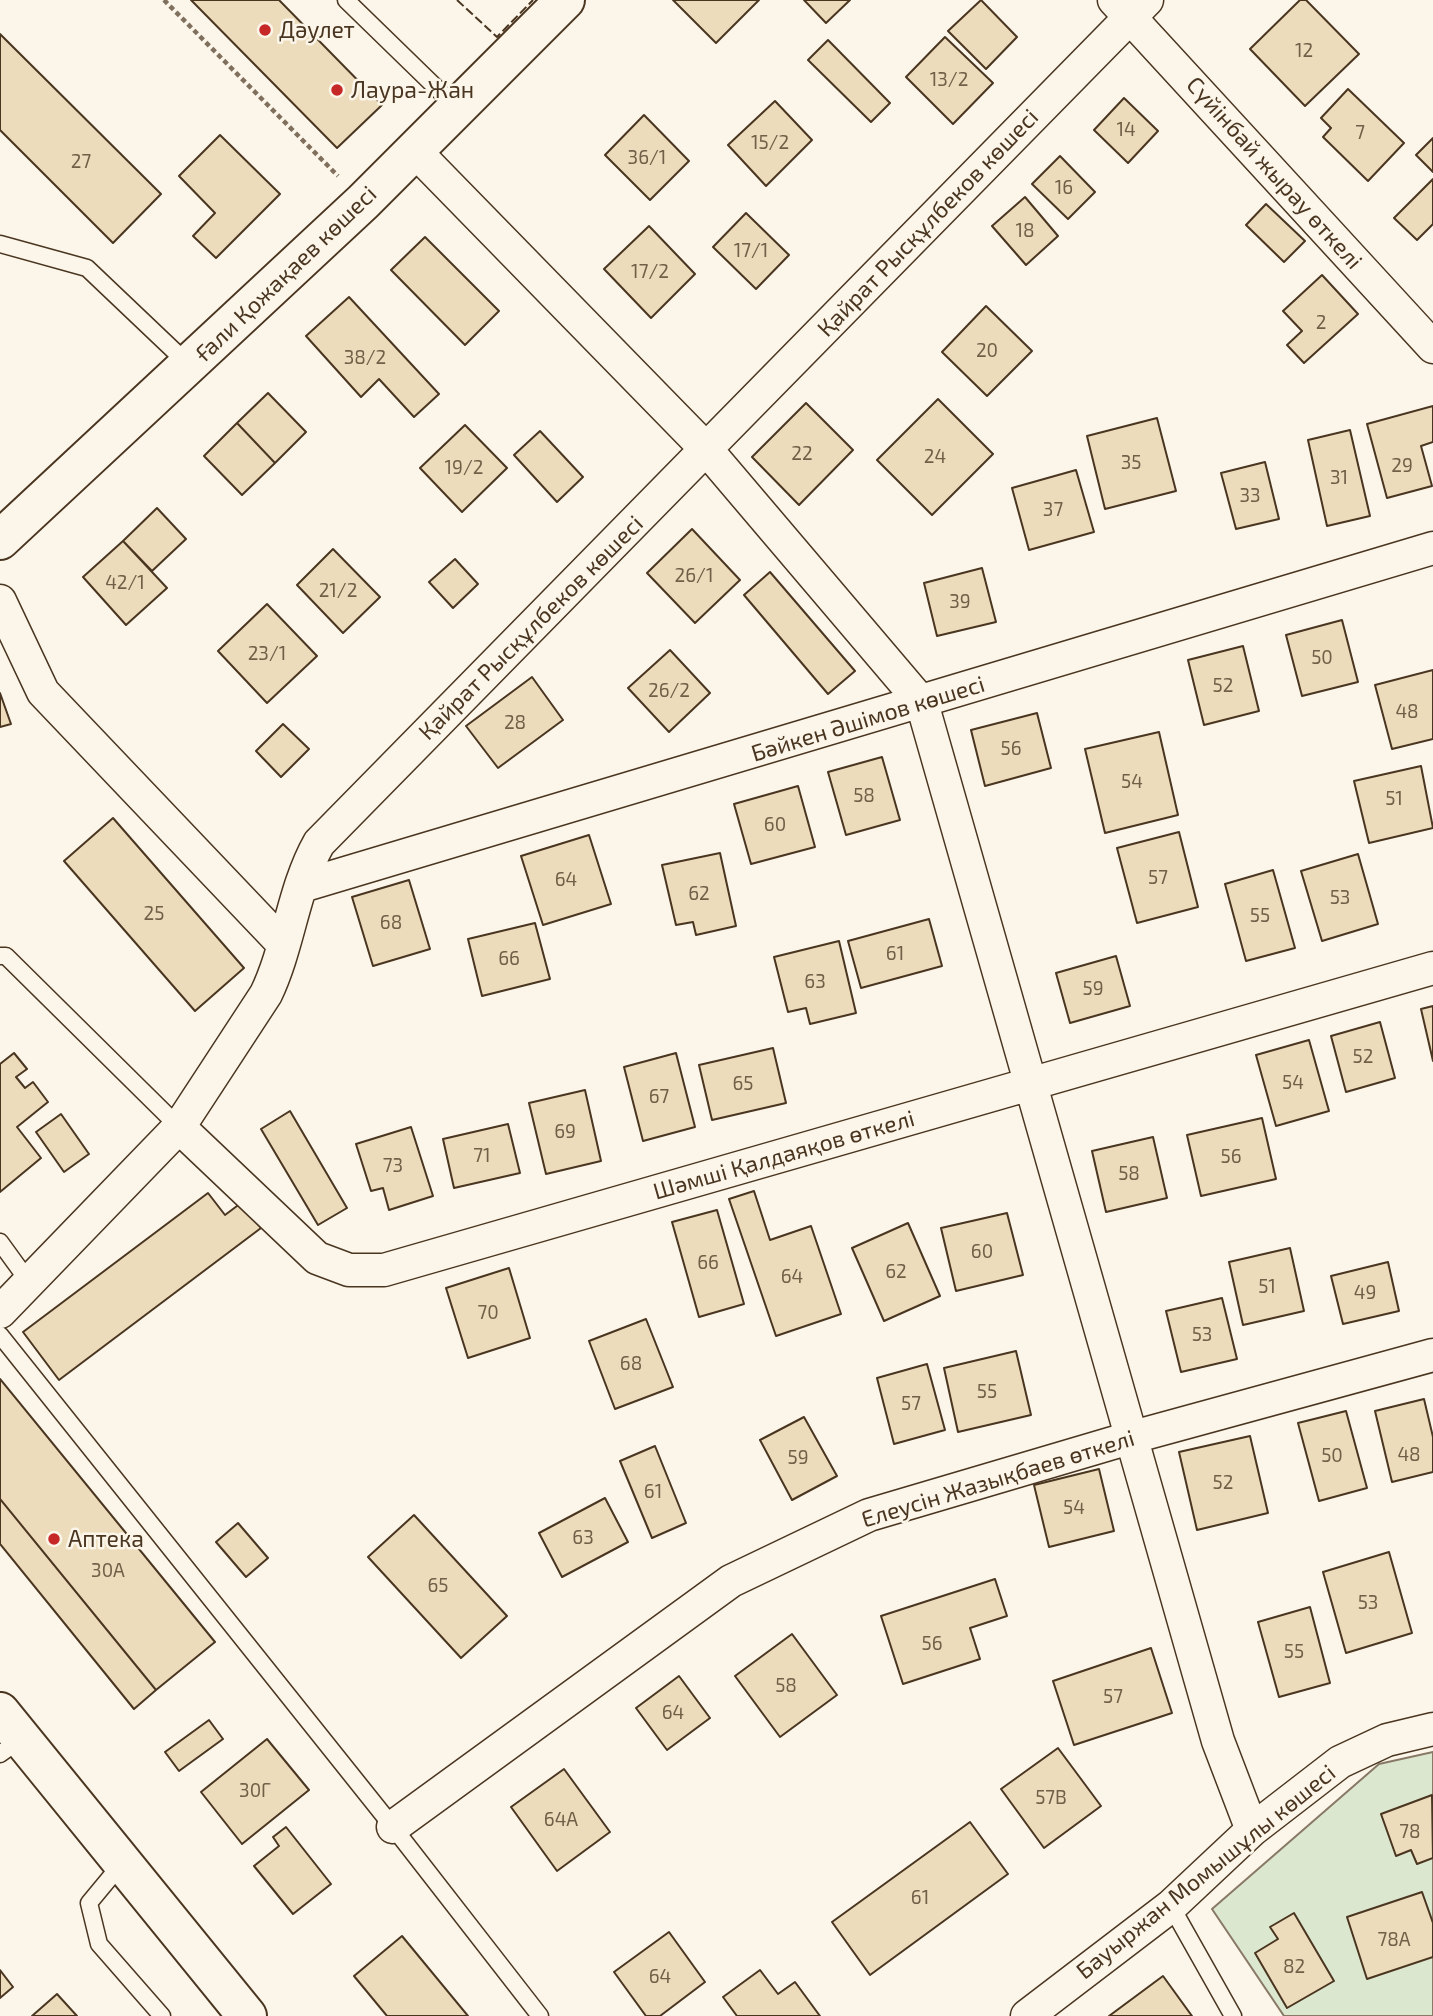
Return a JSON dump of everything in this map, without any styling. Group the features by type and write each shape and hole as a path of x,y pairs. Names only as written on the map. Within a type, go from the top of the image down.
{"street":[{"name":"Ғали Қожақаев көшесі","path":"0,540 190,366 363,202 565,0"},
{"name":"Сүйінбай жырау өткелі","path":"1130,5 1433,347"},
{"name":"Қайрат Рысқұлбеков көшесі","path":"0,1312 179,1127 266,994 277,971 305,868 319,843 707,450 1130,5"},
{"path":"414,149 707,450 922,703 1218,1741 1252,1830"},
{"name":"Бәйкен Әшімов көшесі","path":"302,886 922,703 1433,548"},
{"path":"0,601 43,692 283,944"},
{"name":"Шәмші Қалдаяқов өткелі","path":"179,1127 317,1258 349,1270 384,1270 1433,968"},
{"name":"Елеусін Жазықбаев өткелі","path":"393,1827 731,1581 869,1515 1133,1437 1433,1354"},
{"name":"Бауыржан Момышұлы көшесі","path":"1027,2016 1171,1906 1252,1830 1340,1762 1387,1740 1433,1729"},
{"path":"7,1735 123,1862 247,2016"}],"lane":[{"path":"346,0 456,107"},
{"path":"0,244 87,268 190,366"},
{"path":"0,956 6,956 179,1127"},
{"path":"0,1242 29,1282"},
{"path":"0,1335 393,1827 540,2016"},
{"path":"123,1862 89,1903 99,1944 162,2016"},
{"path":"1171,1906 1233,2016"}],"path":[{"path":"164,0 363,202"}],"green space":[{"path":"1433,1752 1433,2016 1284,2016 1212,1909 1379,1764"}],"building":[{"path":"191,0 279,0 382,105 337,148"},
{"path":"673,0 759,0 716,43"},
{"path":"804,0 850,0 826,23"},
{"path":"981,0 1017,37 986,69 948,31"},
{"path":"1300,0 1306,0 1359,54 1305,106 1250,49"},
{"path":"0,34 161,194 113,243 0,130"},
{"path":"945,37 993,83 953,124 906,77"},
{"path":"828,40 890,103 871,122 808,60"},
{"path":"1348,89 1404,143 1368,181 1323,137 1331,128 1321,118"},
{"path":"1124,98 1158,131 1128,163 1094,130"},
{"path":"775,101 812,140 766,186 728,145"},
{"path":"644,115 689,161 650,200 605,155"},
{"path":"220,135 280,194 216,258 193,236 215,213 179,176"},
{"path":"1433,138 1433,172 1416,155"},
{"path":"1060,156 1095,192 1068,219 1032,184"},
{"path":"1433,179 1433,224 1417,240 1394,218"},
{"path":"1025,197 1058,236 1026,265 992,226"},
{"path":"1266,204 1305,241 1284,262 1246,225"},
{"path":"746,213 789,255 756,289 713,247"},
{"path":"649,226 695,274 651,318 604,269"},
{"path":"425,237 499,311 465,345 391,270"},
{"path":"1322,275 1358,314 1304,363 1287,345 1302,331 1283,311"},
{"path":"349,297 439,394 414,417 379,379 361,397 306,336"},
{"path":"986,306 1032,351 987,396 942,352"},
{"path":"268,393 306,432 275,463 237,423"},
{"path":"938,399 993,454 932,515 877,460"},
{"path":"806,403 853,450 799,505 752,457"},
{"path":"1433,406 1433,442 1421,446 1432,486 1387,498 1367,424"},
{"path":"1157,418 1176,491 1105,509 1087,436"},
{"path":"237,423 275,463 242,495 204,456"},
{"path":"465,425 507,468 462,512 420,468"},
{"path":"1350,430 1370,516 1327,526 1308,440"},
{"path":"540,431 583,477 557,502 514,455"},
{"path":"1265,462 1279,519 1236,529 1221,473"},
{"path":"1076,470 1094,532 1029,550 1012,488"},
{"path":"157,508 186,539 152,571 123,541"},
{"path":"692,529 740,580 695,623 647,573"},
{"path":"123,541 167,588 126,625 83,577"},
{"path":"333,549 380,597 343,633 297,585"},
{"path":"455,559 478,584 453,608 429,582"},
{"path":"982,568 996,622 937,636 924,583"},
{"path":"770,572 855,671 828,694 744,595"},
{"path":"267,604 317,656 267,703 218,651"},
{"path":"1342,620 1358,682 1302,696 1286,635"},
{"path":"1243,646 1259,711 1204,725 1188,660"},
{"path":"670,650 710,693 669,732 628,688"},
{"path":"1433,670 1433,739 1392,749 1375,685"},
{"path":"532,677 563,720 498,768 466,726"},
{"path":"0,693 11,724 0,727"},
{"path":"1037,713 1051,768 985,786 971,730"},
{"path":"283,724 309,749 281,777 256,751"},
{"path":"1159,732 1178,815 1105,833 1085,749"},
{"path":"882,757 900,820 846,835 828,772"},
{"path":"1421,766 1433,828 1369,843 1354,781"},
{"path":"798,786 815,847 751,864 734,804"},
{"path":"113,818 244,968 195,1011 64,861"},
{"path":"1179,832 1198,907 1137,923 1117,848"},
{"path":"589,835 611,904 543,925 521,856"},
{"path":"720,853 736,926 696,935 693,922 676,925 662,865"},
{"path":"1358,854 1378,924 1322,941 1301,871"},
{"path":"1273,870 1295,948 1246,961 1225,884"},
{"path":"409,880 430,949 373,966 352,897"},
{"path":"929,919 942,966 861,988 848,941"},
{"path":"535,923 550,979 482,996 468,939"},
{"path":"839,941 856,1013 810,1024 806,1008 788,1012 774,957"},
{"path":"1116,956 1130,1006 1070,1023 1056,973"},
{"path":"1433,1006 1433,1061 1421,1009"},
{"path":"1380,1022 1395,1078 1346,1092 1331,1036"},
{"path":"1309,1040 1329,1111 1276,1126 1256,1055"},
{"path":"773,1048 786,1103 712,1120 699,1065"},
{"path":"14,1053 27,1069 16,1077 25,1088 33,1082 48,1102 17,1127 41,1158 0,1192 0,1064"},
{"path":"676,1053 695,1127 643,1141 624,1067"},
{"path":"585,1090 601,1161 546,1174 529,1103"},
{"path":"290,1111 347,1208 318,1225 261,1129"},
{"path":"61,1114 89,1154 64,1172 36,1132"},
{"path":"1262,1118 1276,1179 1201,1196 1187,1135"},
{"path":"508,1124 520,1173 454,1188 443,1139"},
{"path":"411,1127 433,1196 389,1210 383,1188 371,1191 356,1144"},
{"path":"1153,1137 1167,1198 1106,1212 1092,1151"},
{"path":"754,1191 770,1240 811,1226 841,1314 776,1336 729,1199"},
{"path":"208,1193 225,1215 241,1203 261,1228 59,1380 23,1332"},
{"path":"717,1210 744,1304 699,1317 672,1222"},
{"path":"1007,1213 1023,1275 956,1291 941,1228"},
{"path":"908,1223 940,1296 884,1321 852,1248"},
{"path":"1290,1248 1304,1311 1243,1325 1229,1262"},
{"path":"1388,1262 1399,1311 1343,1324 1331,1276"},
{"path":"509,1268 530,1338 468,1358 446,1288"},
{"path":"1222,1298 1237,1359 1181,1372 1166,1311"},
{"path":"646,1319 673,1387 615,1409 589,1341"},
{"path":"1016,1351 1031,1415 958,1432 944,1368"},
{"path":"927,1364 945,1430 894,1444 877,1378"},
{"path":"0,1379 215,1642 156,1690 0,1499"},
{"path":"1424,1399 1433,1437 1433,1472 1392,1482 1375,1411"},
{"path":"1346,1411 1367,1488 1319,1501 1298,1423"},
{"path":"804,1417 837,1476 792,1500 760,1440"},
{"path":"1250,1436 1268,1513 1197,1530 1179,1452"},
{"path":"655,1446 686,1523 652,1538 620,1461"},
{"path":"1099,1469 1114,1531 1049,1547 1034,1485"},
{"path":"605,1498 628,1542 562,1577 539,1533"},
{"path":"0,1499 156,1690 134,1709 0,1544"},
{"path":"414,1515 507,1616 461,1658 368,1557"},
{"path":"238,1523 268,1558 246,1577 216,1542"},
{"path":"1389,1552 1412,1633 1346,1653 1323,1572"},
{"path":"995,1579 1007,1616 970,1628 980,1659 903,1684 881,1616"},
{"path":"1310,1607 1330,1683 1279,1697 1258,1622"},
{"path":"792,1634 837,1695 780,1737 735,1676"},
{"path":"1151,1648 1172,1713 1074,1745 1053,1681"},
{"path":"679,1676 710,1718 667,1750 636,1708"},
{"path":"209,1720 223,1739 179,1771 165,1752"},
{"path":"267,1739 309,1790 242,1844 201,1792"},
{"path":"1058,1748 1101,1806 1044,1848 1001,1789"},
{"path":"564,1769 610,1832 557,1871 511,1807"},
{"path":"1432,1795 1433,1858 1417,1864 1411,1850 1396,1856 1381,1814"},
{"path":"970,1822 1008,1874 870,1975 832,1922"},
{"path":"286,1827 331,1884 293,1914 254,1866 279,1846 273,1837"},
{"path":"1422,1892 1433,1923 1433,1957 1367,1979 1347,1917"},
{"path":"1294,1913 1334,1981 1287,2008 1255,1953 1278,1939 1270,1927"},
{"path":"669,1932 705,1982 660,2016 646,2016 614,1972"},
{"path":"402,1936 468,2016 387,2016 354,1976"},
{"path":"0,1970 13,1987 0,1998"},
{"path":"760,1970 778,1994 795,1982 820,2016 737,2016 723,1997"},
{"path":"1163,1976 1192,2016 1109,2016"},
{"path":"57,1994 77,2016 32,2016"}],"fence":[{"path":"457,0 497,37 533,0"}],"place":[{"name":"Дәулет","path":"265,30"},
{"name":"Лаура-Жан","path":"337,90"},
{"name":"Аптека","path":"54,1539"}]}
